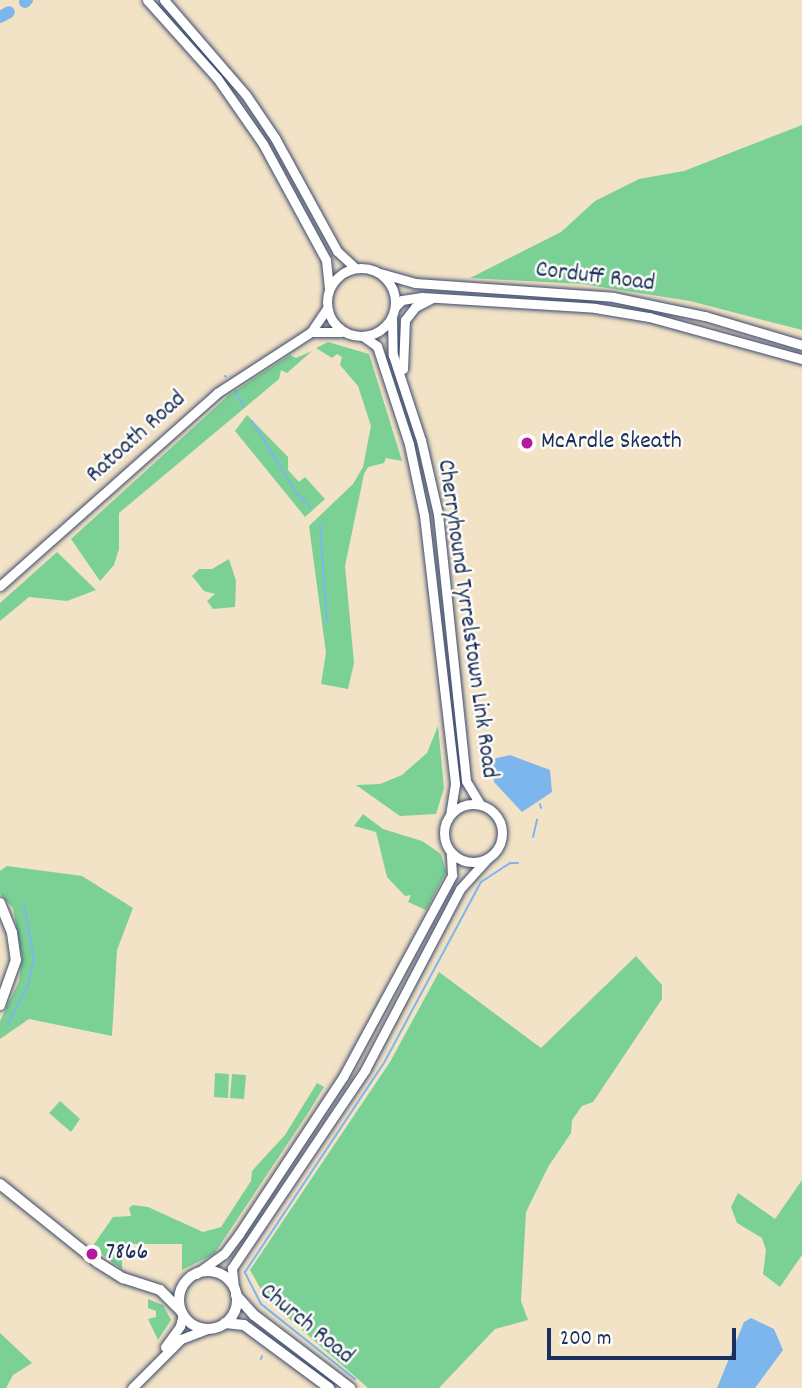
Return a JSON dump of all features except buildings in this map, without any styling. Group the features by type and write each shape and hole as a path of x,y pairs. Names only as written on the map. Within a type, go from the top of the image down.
{"main road":[{"path":"0,903 12,933 16,960 0,1006"},
{"path":"0,1184 117,1275 160,1290 182,1312 207,1329 225,1323 235,1310 235,1291 222,1275 196,1274 185,1282 160,1290"},
{"path":"182,1312 185,1282"},
{"name":"Church Road","path":"235,1291 254,1315 350,1388"},
{"name":"Church Road","path":"225,1323 244,1325 329,1388"}],"street":[{"path":"148,0 217,78 263,144 326,260 329,287 327,308 344,332"},
{"path":"164,0 246,95 275,138 337,251 355,268 380,273 392,288 394,311 377,332 363,337 344,332 311,332"},
{"path":"329,287 340,274 355,268"},
{"name":"Corduff Road","path":"380,273 415,283 625,299 802,344"},
{"name":"Corduff Road","path":"394,311 409,297 616,310 802,359"},
{"path":"407,395 401,345 405,320 415,307 439,298"},
{"name":"Ratoath Road","path":"0,586 217,393 311,332 327,308"},
{"name":"Cherryhound Tyrrelstown Link Road","path":"394,311 393,355 407,395 438,514 467,781 480,804"},
{"name":"Cherryhound Tyrrelstown Link Road","path":"363,337 377,346 409,444 424,515 455,784 450,814"},
{"path":"196,1274 224,1254 239,1234 343,1077 447,887 454,864 443,831 450,814 463,805 480,804 495,813 502,829 497,849 460,889 365,1070 237,1259 232,1268 235,1291"},
{"path":"451,853 468,862 488,858"},
{"path":"144,1377 180,1326 182,1312"},
{"path":"132,1388 181,1339 207,1329"}],"green space":[{"path":"802,125 802,330 690,301 582,284 470,278 561,232 595,201 639,179 684,171"},
{"path":"328,342 369,354 402,461 386,458 384,463 368,467 364,474 345,566 354,663 348,689 321,684 326,653 309,526 353,484 363,467 371,426 358,386 340,365 342,357 337,354 332,358 316,348"},
{"path":"312,351 287,373 281,370 279,379 119,513 119,549 114,565 100,581 71,539 229,395 290,355 296,358"},
{"path":"247,415 288,457 288,470 299,482 305,477 325,499 305,517 235,431"},
{"path":"57,552 96,590 67,601 29,597 0,621 0,603"},
{"path":"229,559 236,581 235,607 213,609 207,601 215,594 204,591 192,576 199,569 212,569"},
{"path":"438,726 444,788 436,814 400,816 356,785 380,784 402,775 427,753"},
{"path":"363,814 383,829 422,841 441,854 446,872 426,910 408,902 411,895 405,896 387,877 376,832 354,826"},
{"path":"7,866 82,876 133,908 117,950 112,1036 29,1019 0,1039 0,1021 19,981 22,957 13,908 0,894 0,871"},
{"path":"636,956 662,985 662,999 593,1102 582,1106 572,1120 571,1133 548,1167 526,1212 521,1301 528,1320 495,1329 439,1388 368,1388 266,1298 250,1270 390,1062 439,972 541,1048"},
{"path":"215,1073 229,1074 228,1098 214,1097"},
{"path":"232,1074 246,1075 244,1099 230,1098"},
{"path":"317,1083 324,1087 214,1254 182,1270 182,1244 122,1244 122,1269 92,1247 113,1217 131,1216 129,1208 133,1205 148,1207 203,1232 221,1227 251,1181 252,1171 285,1135"},
{"path":"60,1101 80,1119 71,1132 49,1113"},
{"path":"802,1180 802,1255 780,1287 763,1274 766,1250 762,1238 737,1223 731,1207 738,1193 775,1219"},
{"path":"148,1299 163,1305 171,1320 158,1340 148,1319 156,1317 156,1311 148,1308"},
{"path":"0,1333 32,1363 13,1375 6,1388 0,1388"}],"water":[{"path":"510,755 550,770 552,792 522,812 494,782 493,759"},
{"path":"751,1318 774,1329 783,1350 755,1388 717,1388 744,1322"}],"waterway":[{"path":"0,17 9,12"},
{"path":"235,391 244,407"},
{"path":"252,421 297,494 311,508"},
{"path":"320,524 327,622"},
{"path":"540,804 541,808"},
{"path":"533,837 537,819"},
{"path":"355,1379 261,1304 245,1272 385,1061 481,882 510,863 518,863"},
{"path":"7,1025 27,988 34,960 24,904"}],"place":[{"name":"McArdle Skeath","path":"527,443"},
{"name":"7866","path":"92,1254"}]}
